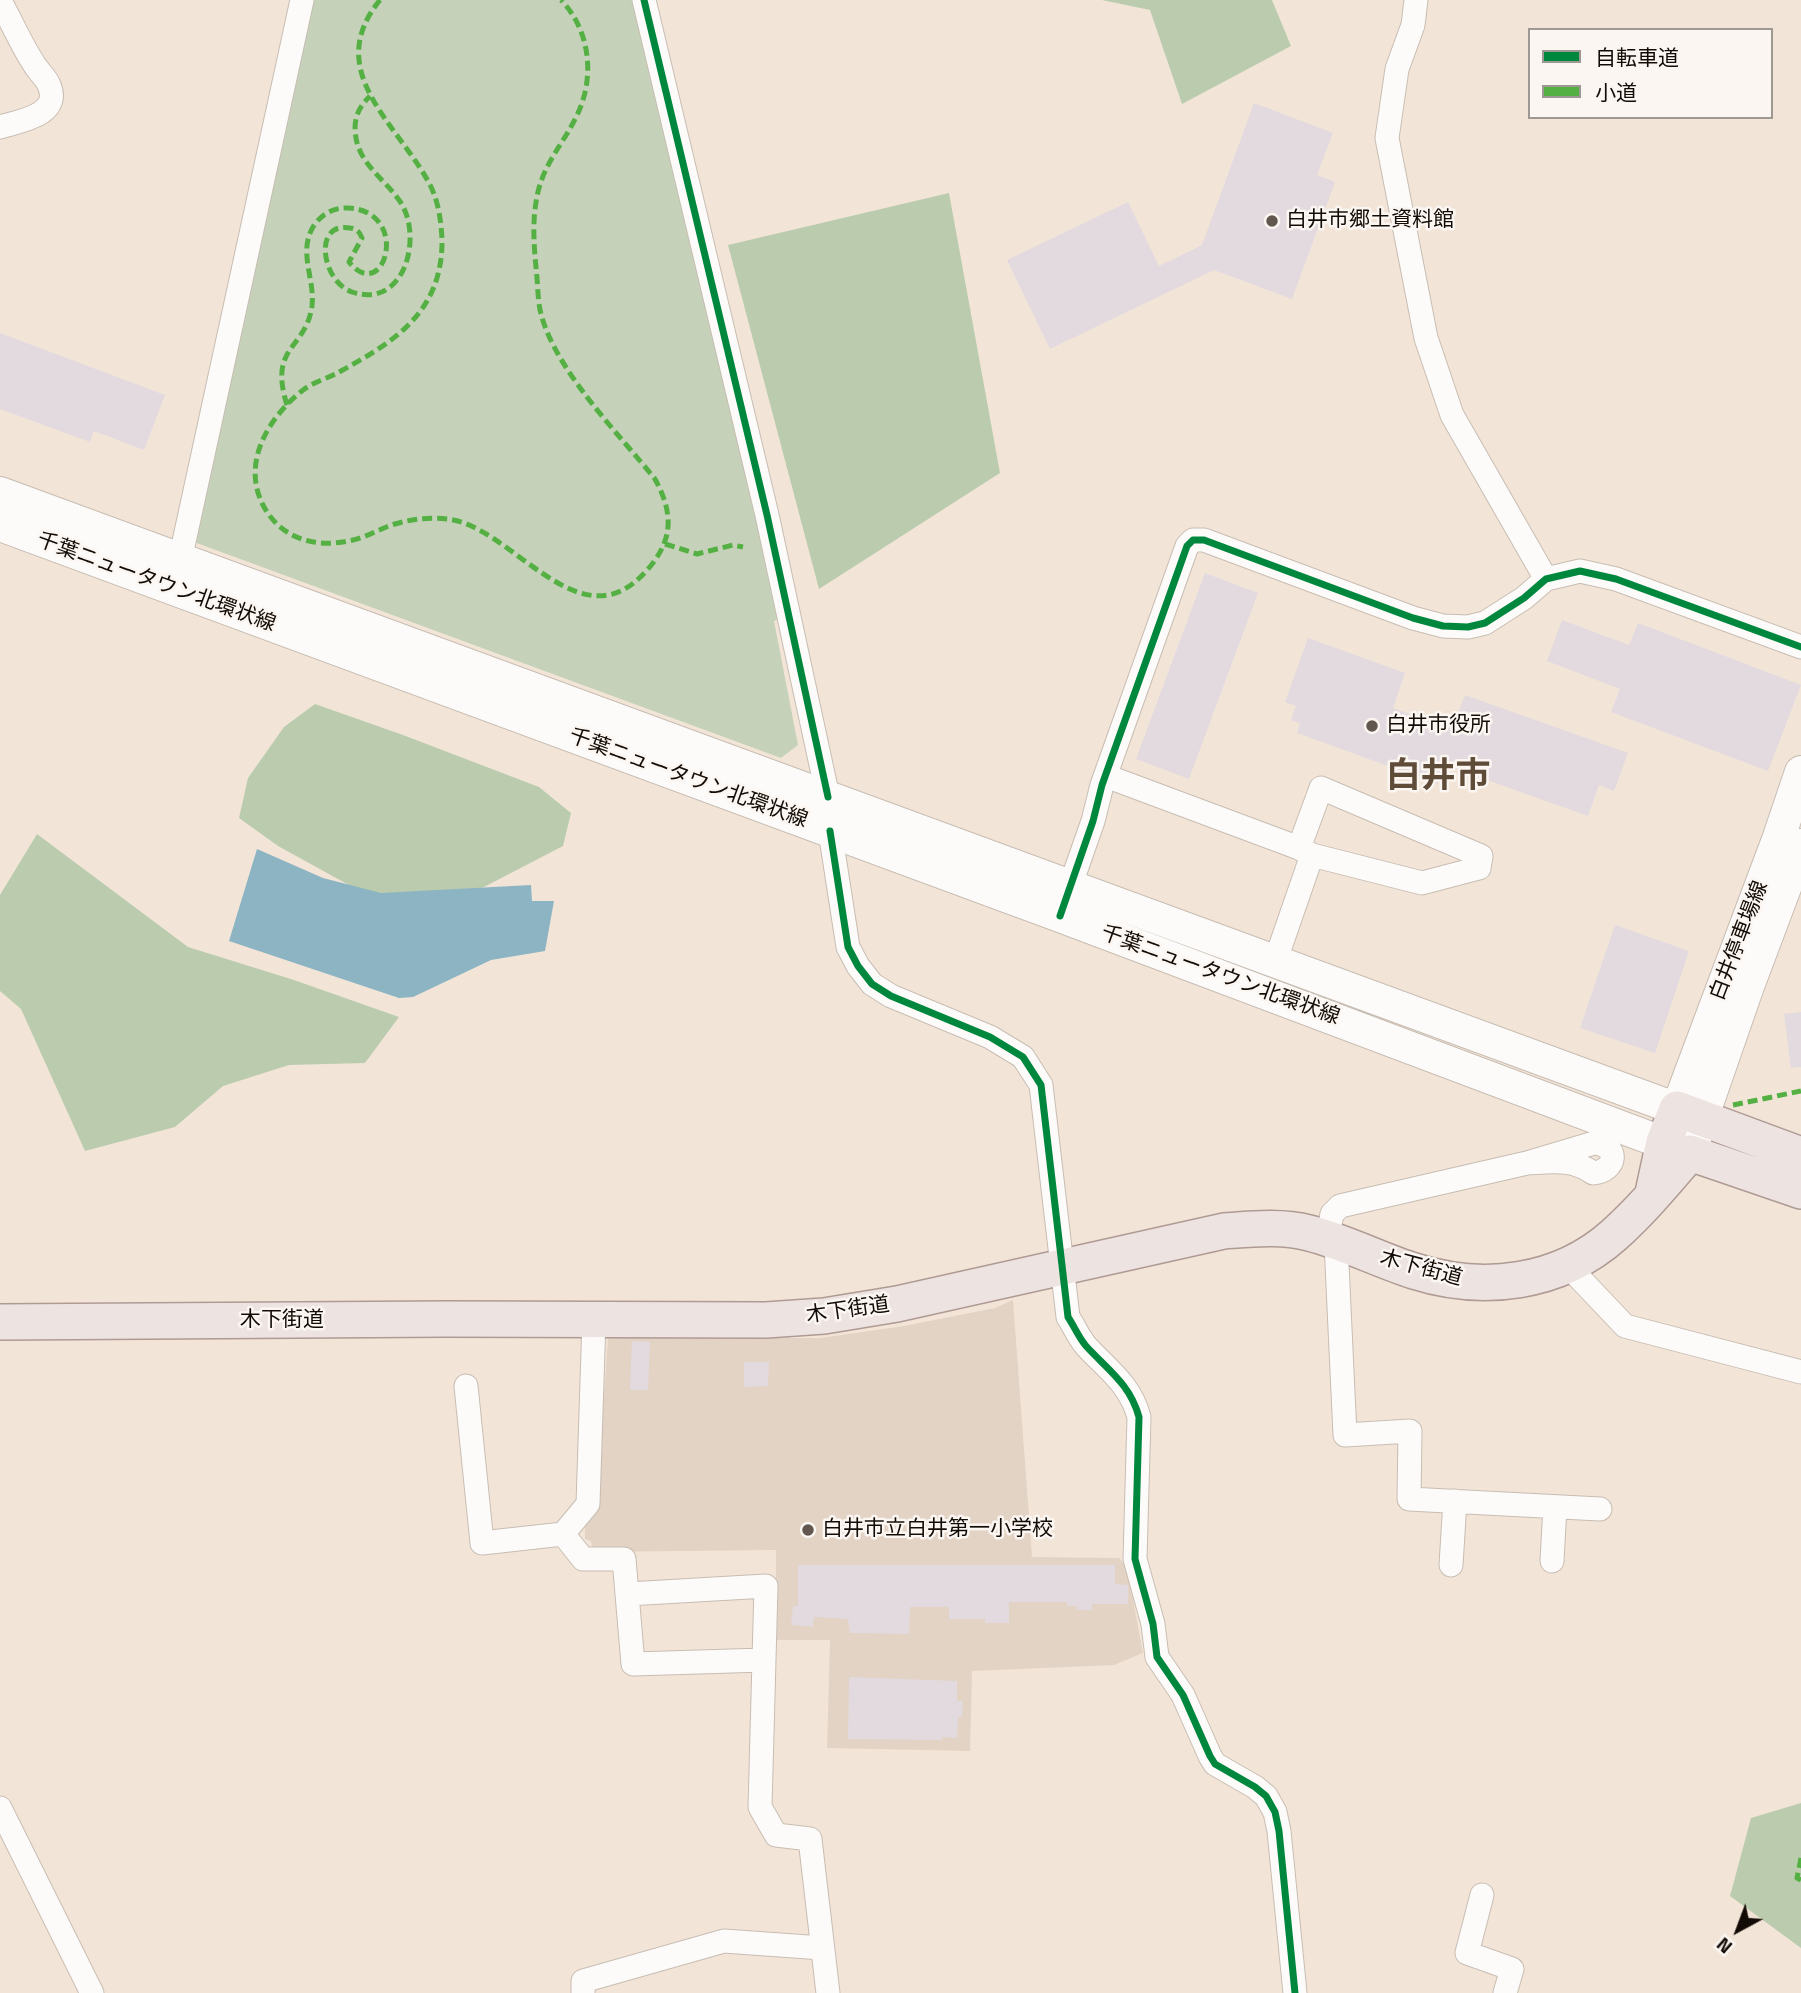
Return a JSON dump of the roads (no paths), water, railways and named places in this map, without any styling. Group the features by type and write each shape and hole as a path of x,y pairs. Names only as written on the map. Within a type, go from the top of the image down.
{"main road":[{"name":"千葉ニュータウン北環状線","path":"0,494 828,797 1065,901 1677,1147"},
{"name":"千葉ニュータウン北環状線","path":"0,525 830,831 1275,962 1689,1114"},
{"name":"白井停車場線","path":"1689,1114 1801,772"},
{"name":"白井停車場線","path":"1689,1114 1801,845"},
{"name":"木下街道","path":"0,1322 766,1320 824,1316 897,1304 1224,1231 1273,1228 1309,1233 1416,1272 1458,1281 1487,1283 1515,1280 1568,1266 1613,1236 1652,1196 1677,1147 1689,1114"},
{"path":"1689,1114 1801,1155"},
{"path":"1677,1147 1801,1191"}],"street":[{"path":"180,559 302,0"},
{"path":"644,0 763,502 828,797"},
{"path":"1416,0 1413,25 1397,69 1387,138 1426,338 1452,415 1546,579"},
{"path":"0,1 36,67 48,81 51,96 46,108 36,117 0,127"},
{"path":"1065,901 1187,547 1193,540 1204,540 1413,618 1443,626 1468,627 1485,623 1524,598 1546,579 1580,572 1616,579 1801,647"},
{"path":"1106,776 1305,852 1422,883 1479,868 1481,856 1321,788 1305,852 1275,962"},
{"path":"830,831 848,947 872,985 891,996 990,1037 1023,1058 1041,1086 1068,1317 1084,1344 1104,1362 1134,1398 1139,1417 1135,1559 1153,1624 1157,1657 1183,1695 1216,1764 1255,1787 1266,1796 1275,1812 1295,1993"},
{"path":"1527,1163 1340,1206 1332,1214 1331,1242 1345,1435 1410,1432 1409,1499 1600,1509"},
{"path":"1568,1266 1625,1326 1801,1372"},
{"path":"466,1386 482,1543 563,1534 588,1504 594,1320"},
{"path":"1451,1565 1455,1501"},
{"path":"1552,1561 1555,1507"},
{"path":"563,1534 583,1559 624,1559 633,1664 764,1660"},
{"path":"628,1594 766,1587 760,1807 776,1835 810,1839 828,1993"},
{"path":"0,1808 7,1840 92,1993"},
{"path":"1482,1895 1467,1953 1512,1969 1505,1993"},
{"path":"583,1993 583,1981 724,1941 822,1948"}],"water":[{"path":"257,849 323,878 381,893 531,885 532,901 554,901 545,951 491,960 413,997 399,998 229,941"}],"place":[{"name":"白井市郷土資料館","path":"1272,221"},
{"name":"白井市役所","path":"1372,726"},
{"name":"白井市立白井第一小学校","path":"808,1530"}],"district":[{"name":"白井市","path":"1438,778"}]}
